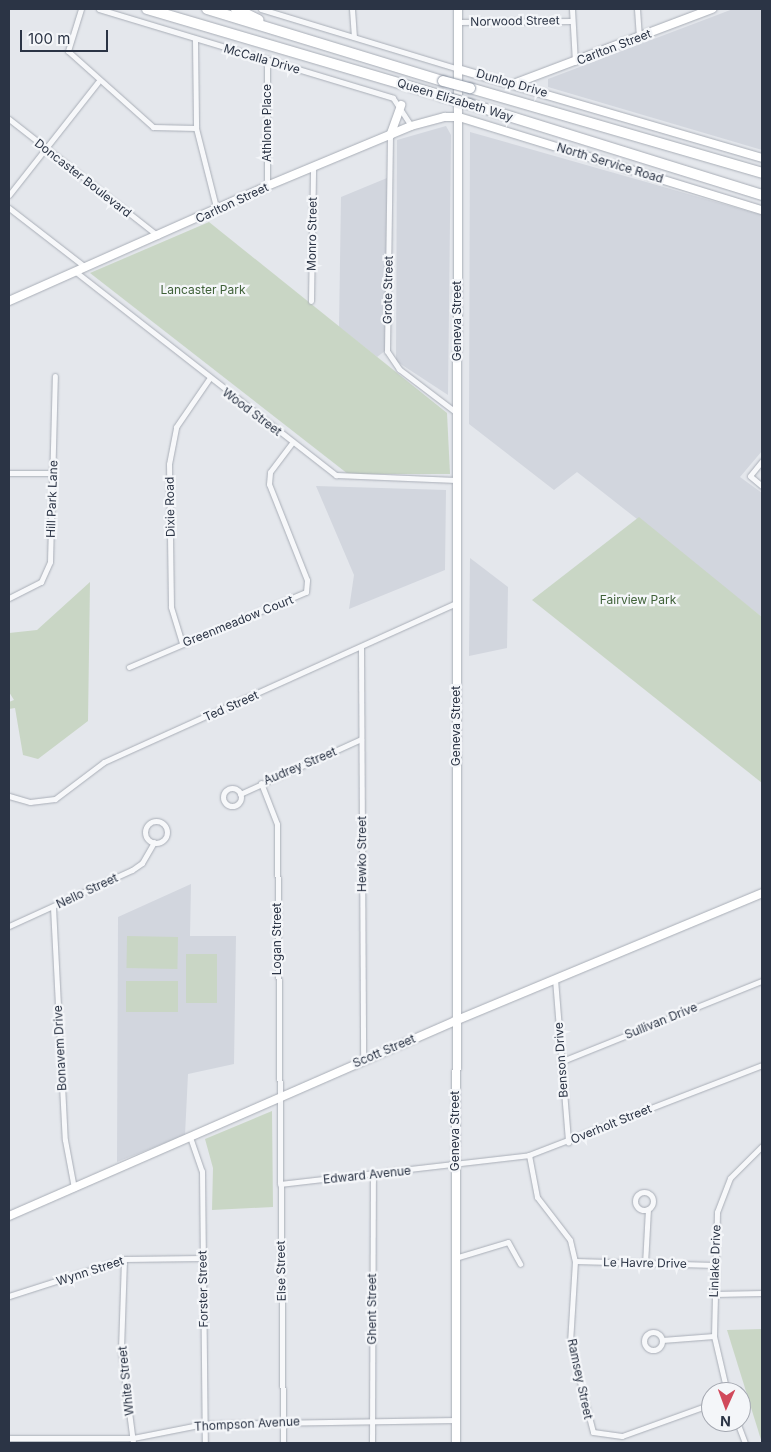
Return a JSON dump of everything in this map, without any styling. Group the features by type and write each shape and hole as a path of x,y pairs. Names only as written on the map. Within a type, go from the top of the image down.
{"highway":[{"name":"Queen Elizabeth Way","path":"147,9 470,104 762,195"},
{"name":"Queen Elizabeth Way","path":"207,9 443,81 762,173"},
{"path":"236,9 278,30"}],"main road":[{"name":"Geneva Street","path":"456,1443 454,1021 458,9"},
{"name":"Carlton Street","path":"514,83 575,62 712,9"},
{"name":"Dunlop Drive","path":"458,69 514,83 762,158"},
{"path":"390,136 401,105"},
{"name":"Carlton Street","path":"9,300 217,212 267,186 411,126 459,117"},
{"name":"North Service Road","path":"459,117 762,210"},
{"name":"Scott Street","path":"9,1216 363,1060 762,893"}],"street":[{"path":"81,9 66,46 98,82 153,127 196,128"},
{"name":"McCalla Drive","path":"99,9 195,40 267,59 393,98 401,105"},
{"name":"Dunlop Drive","path":"262,9 458,69"},
{"path":"352,9 354,37"},
{"path":"572,9 575,62"},
{"path":"637,9 639,38"},
{"name":"Norwood Street","path":"458,22 572,21"},
{"path":"195,40 196,128 217,212"},
{"name":"Athlone Place","path":"267,59 267,186"},
{"path":"9,195 98,82"},
{"path":"401,105 411,126"},
{"name":"Doncaster Boulevard","path":"9,118 158,236"},
{"name":"Grote Street","path":"390,136 387,351 398,369 457,412"},
{"name":"Monro Street","path":"311,301 313,168"},
{"path":"9,208 85,267"},
{"name":"Wood Street","path":"76,272 209,380 292,443 342,477 456,480"},
{"name":"Hill Park Lane","path":"9,598 40,582 50,562 54,473 55,376"},
{"name":"Dixie Road","path":"182,643 171,607 169,464 176,426 209,380"},
{"name":"Greenmeadow Court","path":"129,667 306,592 307,580 269,484 270,472 292,443"},
{"path":"762,462 750,476 762,486"},
{"path":"9,472 54,473"},
{"name":"Ted Street","path":"9,796 30,802 54,799 104,762 361,648 456,603"},
{"name":"Hewko Street","path":"361,648 363,1060"},
{"name":"Audrey Street","path":"240,794 361,739"},
{"name":"Logan Street","path":"261,783 277,824 278,1098"},
{"name":"Nello Street","path":"9,926 132,870 142,863 154,842 166,836 166,828 158,821 146,829 154,842"},
{"name":"Bonavem Drive","path":"53,907 65,1140 74,1188"},
{"name":"Benson Drive","path":"555,979 560,1062 568,1142"},
{"name":"Sullivan Drive","path":"560,1062 762,981"},
{"name":"Overholt Street","path":"455,1167 529,1155 568,1142 762,1065"},
{"name":"Else Street","path":"278,1098 283,1443"},
{"name":"Forster Street","path":"190,1137 202,1171 205,1443"},
{"name":"Linlake Drive","path":"725,1382 714,1336 715,1265 721,1192 762,1146"},
{"name":"Ramsey Street","path":"529,1155 537,1197 566,1233 575,1261 570,1343 593,1432 622,1436 701,1408"},
{"name":"Edward Avenue","path":"280,1184 455,1167"},
{"name":"Ghent Street","path":"372,1443 373,1175"},
{"path":"645,1264 648,1209"},
{"path":"455,1258 508,1242 520,1264"},
{"name":"Wynn Street","path":"9,1296 124,1259 203,1258"},
{"name":"White Street","path":"124,1259 121,1350 133,1441"},
{"name":"Le Havre Drive","path":"575,1261 715,1265"},
{"path":"714,1294 762,1293"},
{"path":"662,1340 714,1336"},
{"name":"Thompson Avenue","path":"9,1438 133,1441 204,1424 283,1421 456,1420"}],"shaded area":[{"path":"733,9 762,9 762,150 548,87 548,79"},
{"path":"446,126 451,135 448,395 396,361 397,140"},
{"path":"470,132 762,215 762,451 740,477 762,493 762,617 577,472 554,490 469,424"},
{"path":"387,178 385,351 377,357 339,327 341,197"},
{"path":"316,486 446,490 445,570 349,609 354,575"},
{"path":"470,558 508,587 507,648 469,656"},
{"path":"191,884 190,936 236,936 234,1064 188,1074 185,1135 117,1162 118,917"}],"green space":[{"name":"Lancaster Park","path":"209,222 447,413 450,474 348,474 90,273"},
{"name":"Fairview Park","path":"639,517 762,617 762,783 532,600"},
{"path":"90,582 88,721 38,759 23,755 15,708 9,709 9,702 14,700 9,692 9,633 37,630"},
{"path":"127,936 178,937 177,969 126,968"},
{"path":"186,954 217,954 217,1003 186,1003"},
{"path":"126,981 178,981 178,1012 126,1012"},
{"path":"272,1111 273,1207 212,1210 213,1168 205,1139"},
{"path":"762,1329 762,1443 751,1407 751,1382 743,1382 727,1330"}]}
